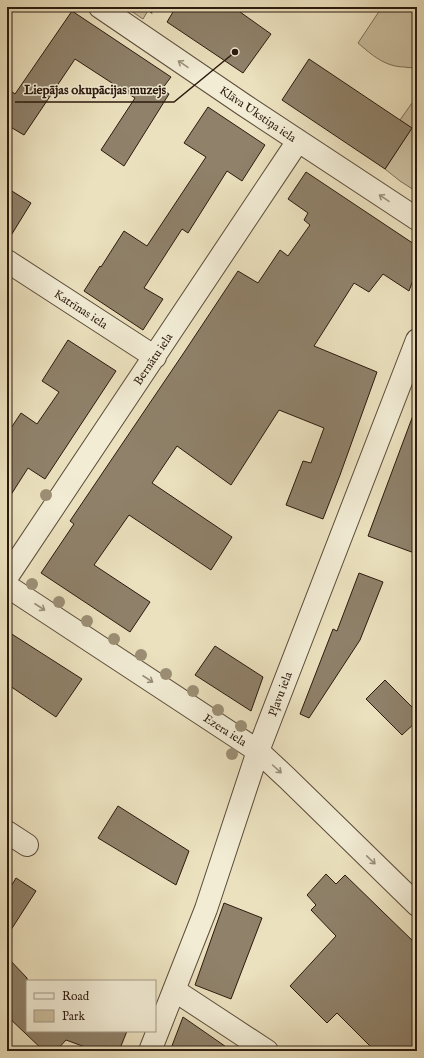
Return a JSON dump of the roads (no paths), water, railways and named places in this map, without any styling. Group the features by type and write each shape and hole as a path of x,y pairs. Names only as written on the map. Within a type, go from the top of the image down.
{"street":[{"name":"Klāva Ukstiņa iela","path":"100,7 298,141 417,219"},
{"name":"Bernātu iela","path":"7,577 298,141"},
{"name":"Katrīnas iela","path":"7,261 155,357"},
{"name":"Pļavu iela","path":"150,1051 206,909 258,752 417,340"},
{"name":"Ezera iela","path":"7,586 258,752 287,778 417,905"},
{"path":"7,832 27,845"},
{"path":"174,990 267,1051"}],"place":[{"name":"Liepājas okupācijas muzejs","path":"235,52"}]}
